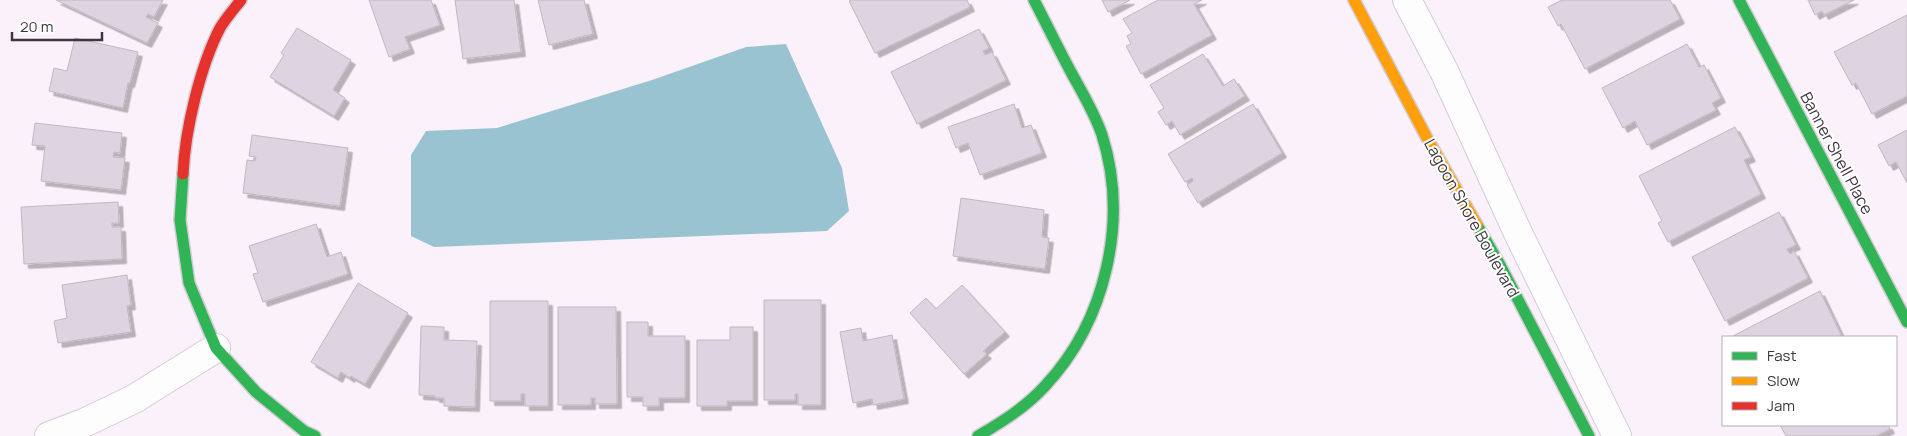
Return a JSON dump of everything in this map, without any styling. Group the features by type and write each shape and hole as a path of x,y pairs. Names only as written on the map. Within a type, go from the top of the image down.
{"street":[{"path":"241,0 221,26 203,69 184,151 180,220 189,283 216,348 256,392 304,431 316,436"},
{"path":"978,436 1026,404 1046,385 1063,363 1086,325 1096,304 1104,281 1112,238 1112,186 1102,136 1089,106 1034,0"},
{"name":"Lagoon Shore Boulevard","path":"1354,0 1424,132 1500,265 1589,436"},
{"name":"Lagoon Shore Boulevard","path":"1407,0 1445,73 1518,233 1617,436"},
{"name":"Banner Shell Place","path":"1739,0 1907,322"},
{"path":"49,436 86,422 134,399 216,348"}],"water":[{"path":"786,44 842,168 849,211 827,231 434,247 411,236 411,155 426,131 497,128 652,80 746,47"}],"building":[{"path":"56,0 163,0 154,17 148,14 146,17 158,23 147,43"},
{"path":"369,0 431,0 440,25 405,37 410,49 389,57"},
{"path":"455,0 514,0 521,52 463,59"},
{"path":"538,0 584,0 593,34 549,45"},
{"path":"967,0 970,7 875,53 849,1"},
{"path":"1102,0 1130,0 1108,12"},
{"path":"1158,0 1202,0 1194,4 1212,35 1141,74 1126,46 1131,44 1127,36 1132,33 1123,19"},
{"path":"1562,0 1670,0 1680,19 1585,69 1561,24 1558,26 1548,7"},
{"path":"1808,0 1854,0 1824,15 1822,11 1815,15"},
{"path":"1907,15 1907,96 1872,114 1856,83 1852,85 1834,52"},
{"path":"297,28 351,60 333,90 345,98 334,116 270,77 284,55 281,53"},
{"path":"979,29 989,48 983,51 985,55 992,52 1006,80 917,124 891,72"},
{"path":"75,38 138,52 130,83 128,83 123,108 49,91 54,68 67,71"},
{"path":"1687,44 1699,67 1704,65 1721,98 1712,103 1716,110 1647,145 1635,121 1623,128 1602,88"},
{"path":"1203,54 1223,86 1234,79 1245,96 1180,135 1172,121 1166,125 1158,112 1164,108 1150,85"},
{"path":"1014,104 1022,128 1031,125 1042,153 980,175 968,143 956,148 948,127"},
{"path":"1253,104 1282,153 1198,203 1187,185 1193,181 1192,178 1185,182 1168,154"},
{"path":"35,123 122,133 120,153 114,152 113,157 125,158 121,190 41,181 45,146 32,145"},
{"path":"1735,127 1751,157 1744,160 1761,194 1668,242 1658,223 1662,221 1639,176"},
{"path":"1907,130 1907,183 1896,162 1889,166 1878,145"},
{"path":"252,135 348,148 340,206 243,193 247,160 255,161 256,157 249,156"},
{"path":"961,198 1044,210 1042,237 1049,238 1045,269 953,256"},
{"path":"118,202 119,223 112,223 112,227 121,227 122,259 24,264 21,207"},
{"path":"1779,212 1796,245 1787,249 1790,254 1794,251 1808,278 1725,321 1692,257"},
{"path":"316,224 327,257 341,252 348,274 263,302 253,274 258,273 249,246"},
{"path":"127,275 131,305 127,306 131,332 58,343 54,321 67,318 62,285"},
{"path":"358,283 408,313 365,384 341,372 338,378 311,362"},
{"path":"962,285 1005,332 983,351 987,354 964,374 910,313 926,298 936,309"},
{"path":"1820,291 1842,336 1733,336"},
{"path":"764,300 821,300 821,405 798,405 798,394 795,394 795,400 764,400"},
{"path":"490,301 548,301 548,406 525,406 525,394 521,394 521,401 490,401"},
{"path":"558,307 616,307 617,404 595,404 595,398 591,398 591,405 558,405"},
{"path":"627,322 648,322 648,336 685,336 685,398 659,398 659,406 643,406 643,397 627,397"},
{"path":"421,326 444,327 444,340 477,341 475,407 444,406 444,398 419,395"},
{"path":"730,327 753,327 753,401 727,401 727,406 697,406 697,340 730,340"},
{"path":"861,328 863,341 892,335 904,399 873,405 872,399 853,403 840,332"},
{"path":"1781,426 1888,426 1890,429 1876,436 1786,436"}],"traffic: fast":[{"path":"978,436 1005,420 1030,401 1066,360 1083,331 1097,300 1106,268 1112,235 1113,201 1110,168 1102,135 1096,119 1034,0"},
{"path":"1739,0 1907,322"},
{"path":"183,174 180,220 189,283 216,348 256,392 304,431 315,436"},
{"path":"1477,225 1500,265 1589,436"}],"traffic: slow":[{"path":"1354,0 1428,140 1477,225"}],"traffic: jam":[{"path":"183,174 190,119 206,61 220,28 241,0"}]}
